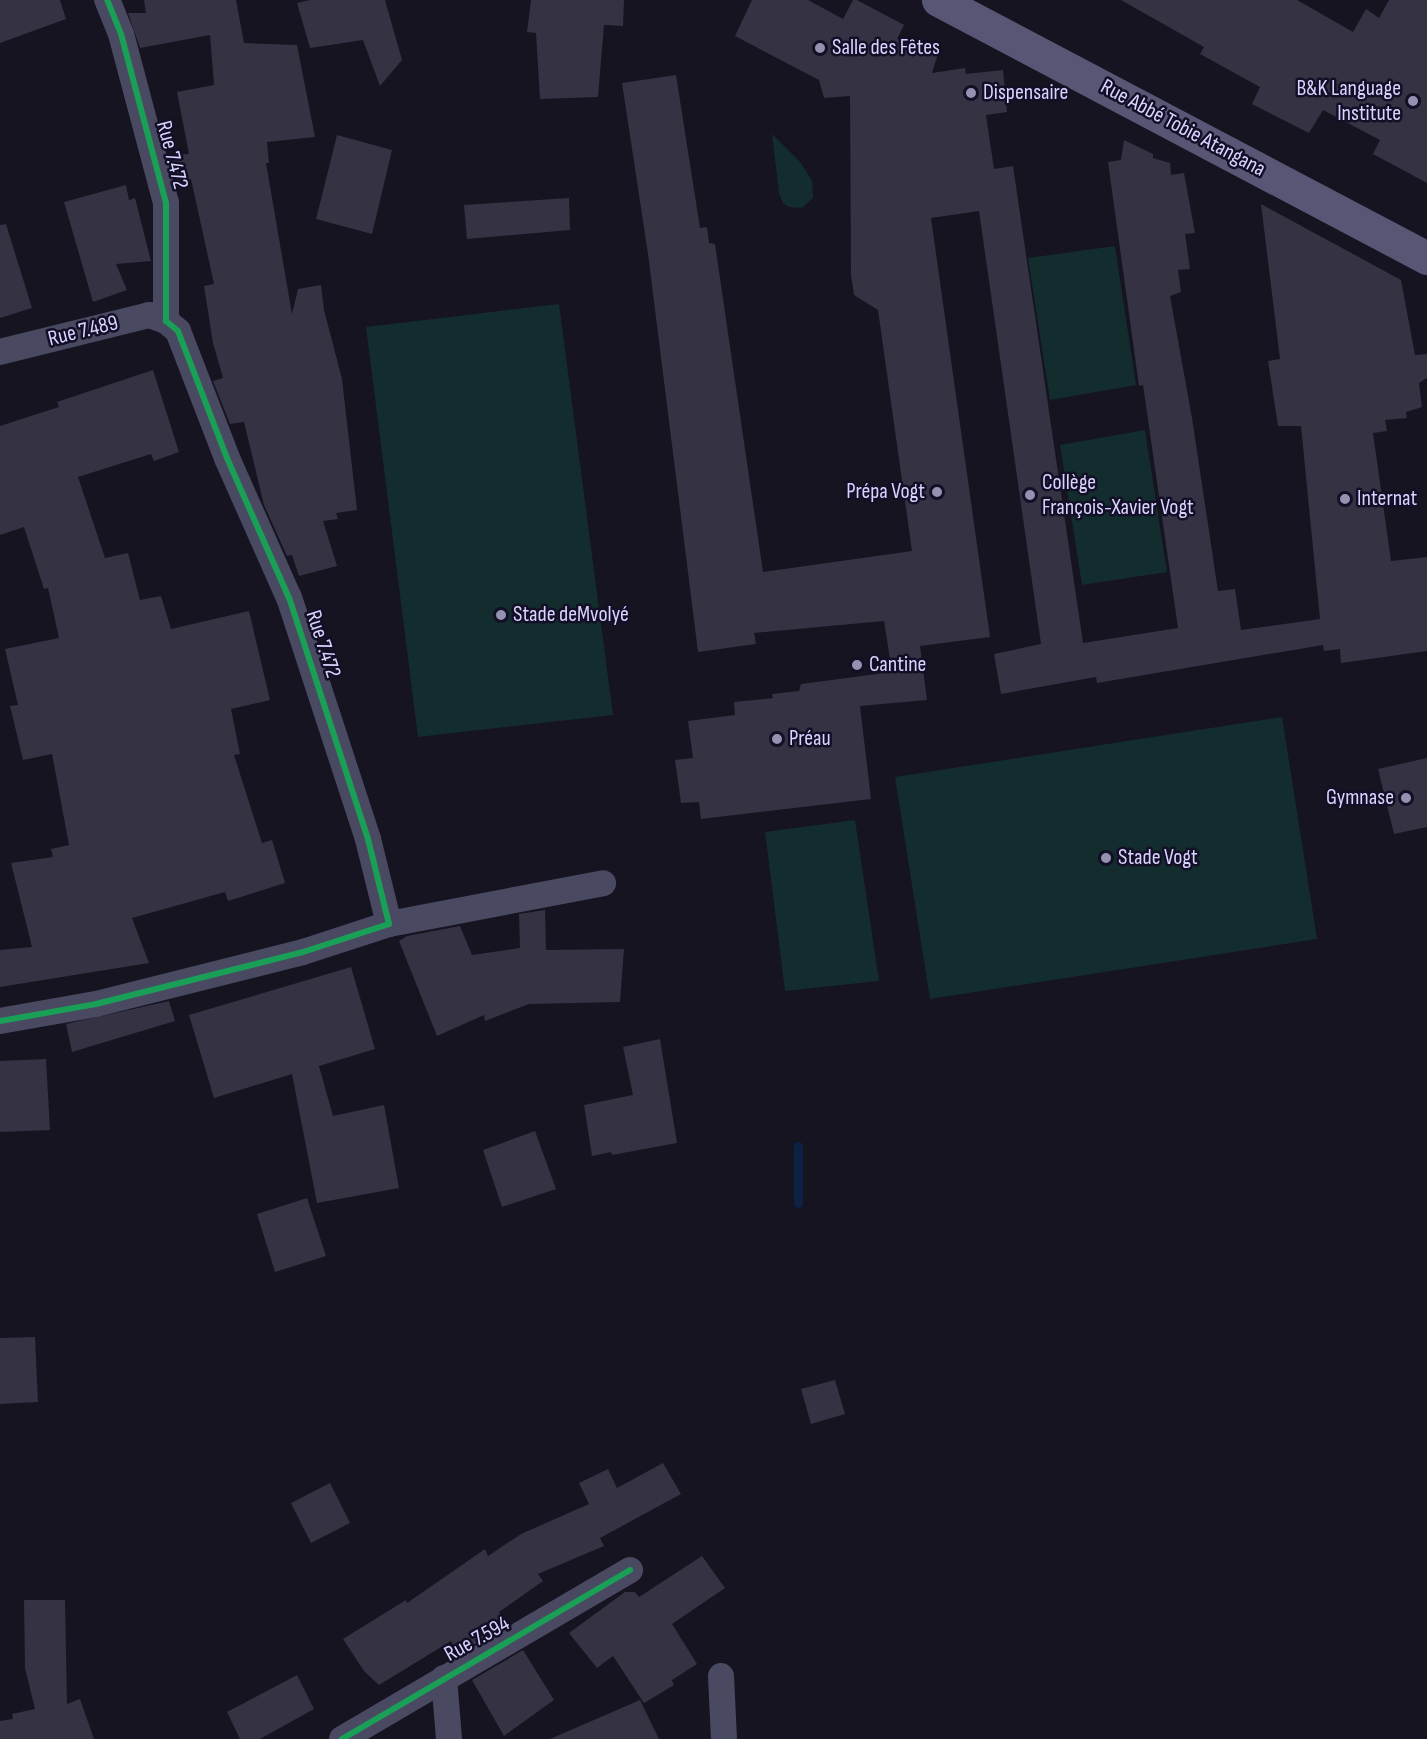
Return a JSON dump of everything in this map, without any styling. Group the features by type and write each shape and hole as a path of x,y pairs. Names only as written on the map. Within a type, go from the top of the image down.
{"main road":[{"name":"Rue Abbé Tobie Atangana","path":"938,0 1335,207 1427,258"}],"street":[{"name":"Rue 7.472","path":"106,0 120,34 166,203 166,321 178,332 227,458 289,598 368,839 389,924"},
{"name":"Rue 7.489","path":"0,352 149,315 166,321"},
{"path":"0,1021 96,1004 303,952 389,924 603,883"},
{"name":"Rue 7.594","path":"342,1739 630,1570"},
{"path":"721,1676 724,1739"},
{"path":"444,1678 449,1739"}],"green space":[{"path":"772,134 801,163 812,181 813,198 802,208 789,207 783,203 779,193"},
{"path":"1115,246 1136,385 1050,400 1028,258"},
{"name":"Stade deMvolyé","path":"559,304 613,715 418,737 366,327"},
{"path":"1145,430 1167,572 1082,585 1060,445"},
{"name":"Stade Vogt","path":"1282,717 1317,939 930,999 895,777"},
{"path":"855,820 879,981 785,991 765,832"}],"building":[{"path":"0,0 60,0 66,19 0,43"},
{"path":"144,0 236,0 244,43 297,45 315,137 267,142 269,163 266,163 292,314 298,289 321,285 324,310 342,379 357,510 336,513 338,519 323,521 337,566 299,576 292,555 287,556 264,505 244,422 230,424 213,381 223,378 213,343 204,286 214,284 191,179 176,181 172,155 189,154 177,92 214,85 210,35 140,48 128,13 146,13"},
{"path":"310,0 385,0 402,60 380,86 363,40 310,48 297,3"},
{"path":"531,0 624,0 623,26 604,25 598,97 540,99 536,33 527,32"},
{"path":"752,0 808,0 843,19 853,0 857,0 904,25 897,39 938,54 932,73 965,68 966,74 1003,70 1007,112 986,115 994,169 1013,166 1083,643 1178,628 1143,385 1139,386 1108,162 1121,160 1124,140 1153,154 1153,158 1170,163 1171,175 1184,173 1195,233 1185,234 1190,269 1178,270 1181,292 1170,296 1192,418 1218,591 1235,589 1241,630 1320,619 1301,426 1278,426 1268,361 1280,359 1261,204 1401,280 1415,355 1427,354 1427,378 1419,383 1422,407 1406,412 1407,418 1385,420 1387,431 1373,433 1391,561 1427,557 1427,651 1341,663 1340,649 1324,651 1323,645 1097,683 1096,677 1001,694 994,654 1041,644 979,211 931,218 990,637 920,646 927,700 860,706 871,799 701,819 699,802 681,803 675,760 693,758 688,721 735,715 734,702 773,698 772,694 799,691 801,684 892,672 884,621 754,633 756,644 698,652 648,254 622,83 676,75 700,228 707,227 709,243 715,244 763,572 912,551 878,310 854,295 851,275 850,96 824,98 819,80 735,36"},
{"path":"1121,0 1297,0 1353,32 1366,9 1379,18 1389,0 1427,0 1427,183 1373,154 1380,140 1323,110 1309,133 1252,104 1260,87 1200,54 1204,47"},
{"path":"337,135 392,150 372,234 316,219"},
{"path":"126,185 129,200 135,198 151,261 116,264 127,290 93,302 64,202"},
{"path":"569,198 570,230 467,239 464,205"},
{"path":"6,224 32,308 0,318 0,225"},
{"path":"153,370 179,452 154,461 151,454 78,477 105,558 128,553 140,600 161,596 171,629 249,611 270,700 231,709 240,754 234,755 262,843 272,840 285,883 228,901 225,892 132,918 149,963 0,987 0,950 32,947 11,863 53,857 51,849 69,845 52,754 23,760 10,706 18,705 5,649 59,638 48,588 44,589 24,527 0,535 0,426 59,407 57,402"},
{"name":"Gymnase","path":"1427,758 1427,827 1394,834 1378,769"},
{"path":"545,910 546,950 624,949 620,1002 529,1004 485,1021 484,1015 437,1036 399,941 407,936 460,926 472,955 520,948 519,914"},
{"path":"351,967 375,1049 319,1066 333,1116 384,1105 399,1188 317,1203 292,1074 214,1098 189,1015"},
{"path":"169,1001 175,1021 72,1052 66,1024"},
{"path":"660,1039 677,1143 612,1155 611,1152 592,1156 584,1105 633,1095 623,1047"},
{"path":"46,1059 50,1130 0,1132 0,1061"},
{"path":"535,1131 556,1189 502,1207 483,1150"},
{"path":"307,1198 326,1256 275,1272 257,1214"},
{"path":"35,1337 38,1402 0,1404 0,1338"},
{"path":"835,1380 845,1414 811,1424 801,1389"},
{"path":"663,1463 681,1494 600,1538 604,1546 538,1574 543,1581 499,1612 507,1625 458,1654 451,1641 379,1685 364,1671 343,1639 406,1600 407,1603 485,1549 488,1556 521,1534 589,1504 579,1483 608,1469 617,1488"},
{"path":"330,1483 350,1523 311,1543 291,1503"},
{"path":"702,1556 725,1588 672,1624 697,1664 672,1680 674,1685 644,1703 613,1656 597,1668 569,1633 625,1592 635,1592 639,1597"},
{"path":"24,1600 65,1600 67,1704 80,1699 94,1739 0,1739 0,1721 13,1719 12,1714 35,1709 25,1668"},
{"path":"523,1650 554,1700 504,1736 472,1680"},
{"path":"297,1675 314,1709 260,1739 240,1739 227,1712"},
{"path":"640,1700 659,1739 550,1739"}],"waterway":[{"path":"798,1146 798,1203"}],"cycle path":[{"path":"0,1021 96,1004 303,952 389,924 368,839 289,598 227,458 178,331 166,321 166,203 121,34 107,0"},
{"path":"342,1739 630,1570"}],"place":[{"name":"Salle des Fêtes","path":"820,48"},
{"name":"Dispensaire","path":"971,93"},
{"name":"B&K Language Institute","path":"1413,101"},
{"name":"Prépa Vogt","path":"937,492"},
{"name":"Collège François-Xavier Vogt","path":"1030,495"},
{"name":"Internat","path":"1345,499"},
{"name":"Stade deMvolyé","path":"501,615"},
{"name":"Cantine","path":"857,665"},
{"name":"Préau","path":"777,739"},
{"name":"Gymnase","path":"1406,798"},
{"name":"Stade Vogt","path":"1106,858"}]}
